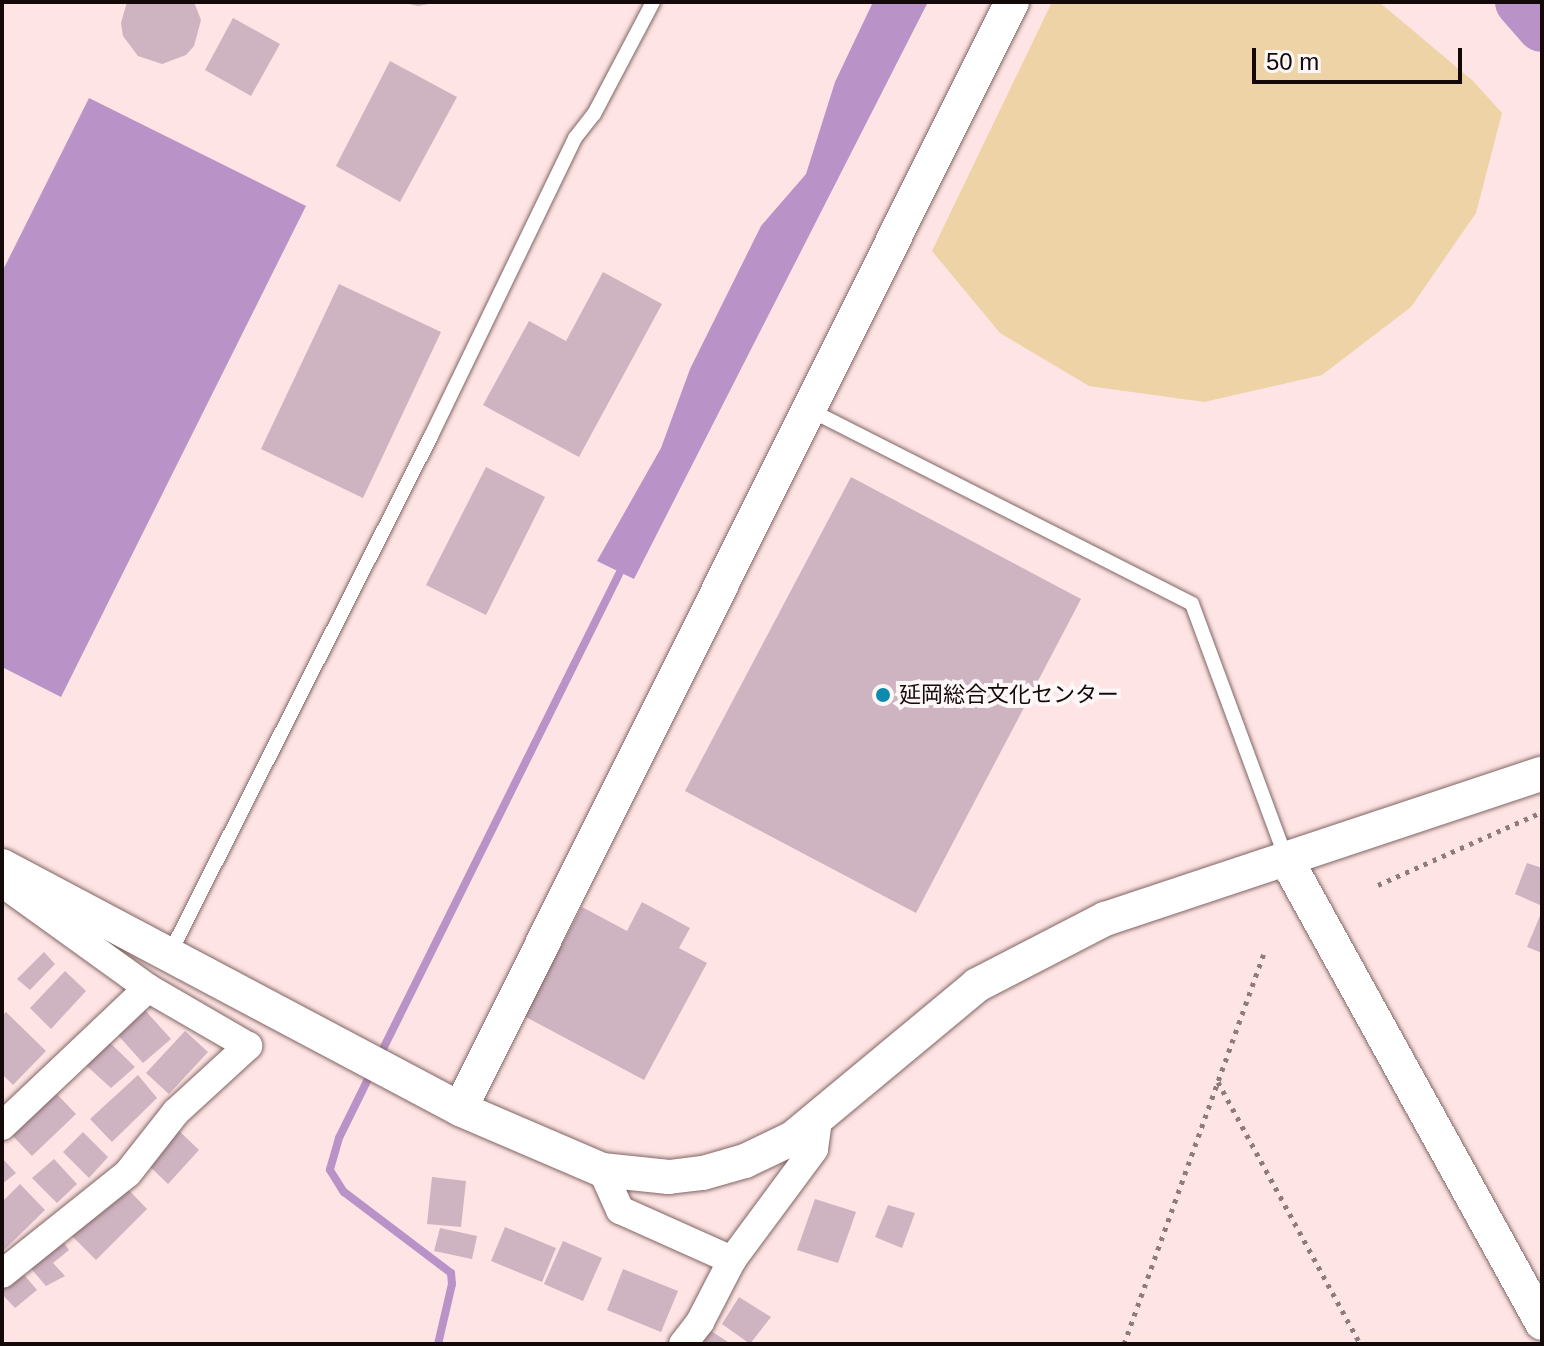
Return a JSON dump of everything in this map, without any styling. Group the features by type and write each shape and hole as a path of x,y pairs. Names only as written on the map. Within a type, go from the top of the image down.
{"street":[{"path":"460,1109 806,408 1012,2"},
{"path":"2,866 460,1109 602,1170 669,1177 703,1173 745,1161 793,1138 977,985 1105,919 1542,774"},
{"path":"1286,859 1542,1323"},
{"path":"2,883 148,988 248,1046 176,1112 128,1173 2,1274"},
{"path":"2,1126 148,988"},
{"path":"683,1344 700,1322 732,1260 814,1149 818,1120"},
{"path":"602,1170 620,1210 732,1260"}],"lane":[{"path":"169,956 431,436 575,138 594,114 653,2"},
{"path":"806,408 1192,604 1286,859"}],"path":[{"path":"1378,885 1542,812"},
{"path":"1124,1344 1264,954"},
{"path":"1218,1082 1360,1344"}],"shaded area":[{"path":"873,2 928,2 634,579 597,561 661,448 690,369 761,226 806,174 835,82"},
{"path":"1052,2 1379,2 1473,81 1502,113 1476,213 1411,307 1322,375 1204,402 1089,386 1000,333 932,251"},
{"path":"89,98 306,206 61,697 2,667 2,272"}],"building":[{"path":"127,2 194,2 201,20 194,46 186,55 162,64 138,56 123,36 121,23"},
{"path":"400,2 434,2 434,3 418,6"},
{"path":"233,18 280,44 251,96 205,70"},
{"path":"390,61 457,97 400,202 336,166"},
{"path":"603,272 662,304 579,457 483,405 529,321 566,341"},
{"path":"339,284 441,332 363,498 261,449"},
{"path":"486,467 545,497 486,615 426,585"},
{"name":"延岡総合文化センター","path":"851,477 1081,599 916,913 685,791"},
{"path":"1527,863 1542,868 1540,905 1515,894"},
{"path":"642,902 690,928 679,948 707,963 644,1080 524,1016 582,907 627,931"},
{"path":"1542,911 1542,953 1527,947"},
{"path":"44,952 55,964 30,990 17,979"},
{"path":"65,971 86,991 51,1029 30,1008"},
{"path":"143,1008 171,1039 143,1063 116,1033"},
{"path":"6,1012 46,1051 13,1085 2,1074 2,1016"},
{"path":"185,1031 208,1052 169,1094 146,1073"},
{"path":"104,1037 135,1067 111,1088 79,1059"},
{"path":"138,1075 157,1098 112,1142 90,1119"},
{"path":"51,1088 76,1114 32,1156 7,1130"},
{"path":"173,1125 199,1150 168,1184 141,1158"},
{"path":"83,1132 108,1157 89,1178 63,1152"},
{"path":"2,1158 16,1173 2,1184"},
{"path":"54,1159 77,1184 57,1203 32,1178"},
{"path":"432,1177 466,1181 461,1227 427,1224"},
{"path":"120,1181 147,1209 96,1260 69,1233"},
{"path":"20,1184 45,1210 2,1252 2,1202"},
{"path":"815,1199 856,1212 838,1263 797,1250"},
{"path":"888,1205 915,1213 902,1248 875,1237"},
{"path":"505,1227 556,1248 542,1282 491,1261"},
{"path":"440,1228 477,1236 472,1259 434,1251"},
{"path":"62,1240 69,1250 53,1263 65,1276 46,1286 28,1265"},
{"path":"563,1241 602,1258 583,1301 544,1284"},
{"path":"623,1269 678,1291 661,1332 607,1310"},
{"path":"20,1270 37,1290 15,1308 2,1294 2,1286"},
{"path":"739,1297 771,1317 750,1344 722,1324"},
{"path":"711,1331 731,1344 701,1344"}],"waterway":[{"path":"1520,2 1542,27"},
{"path":"379,1057 624,564"},
{"path":"371,1073 339,1138 330,1170 344,1192 451,1273 452,1284 438,1344"}],"place":[{"name":"延岡総合文化センター","path":"883,695"}]}
